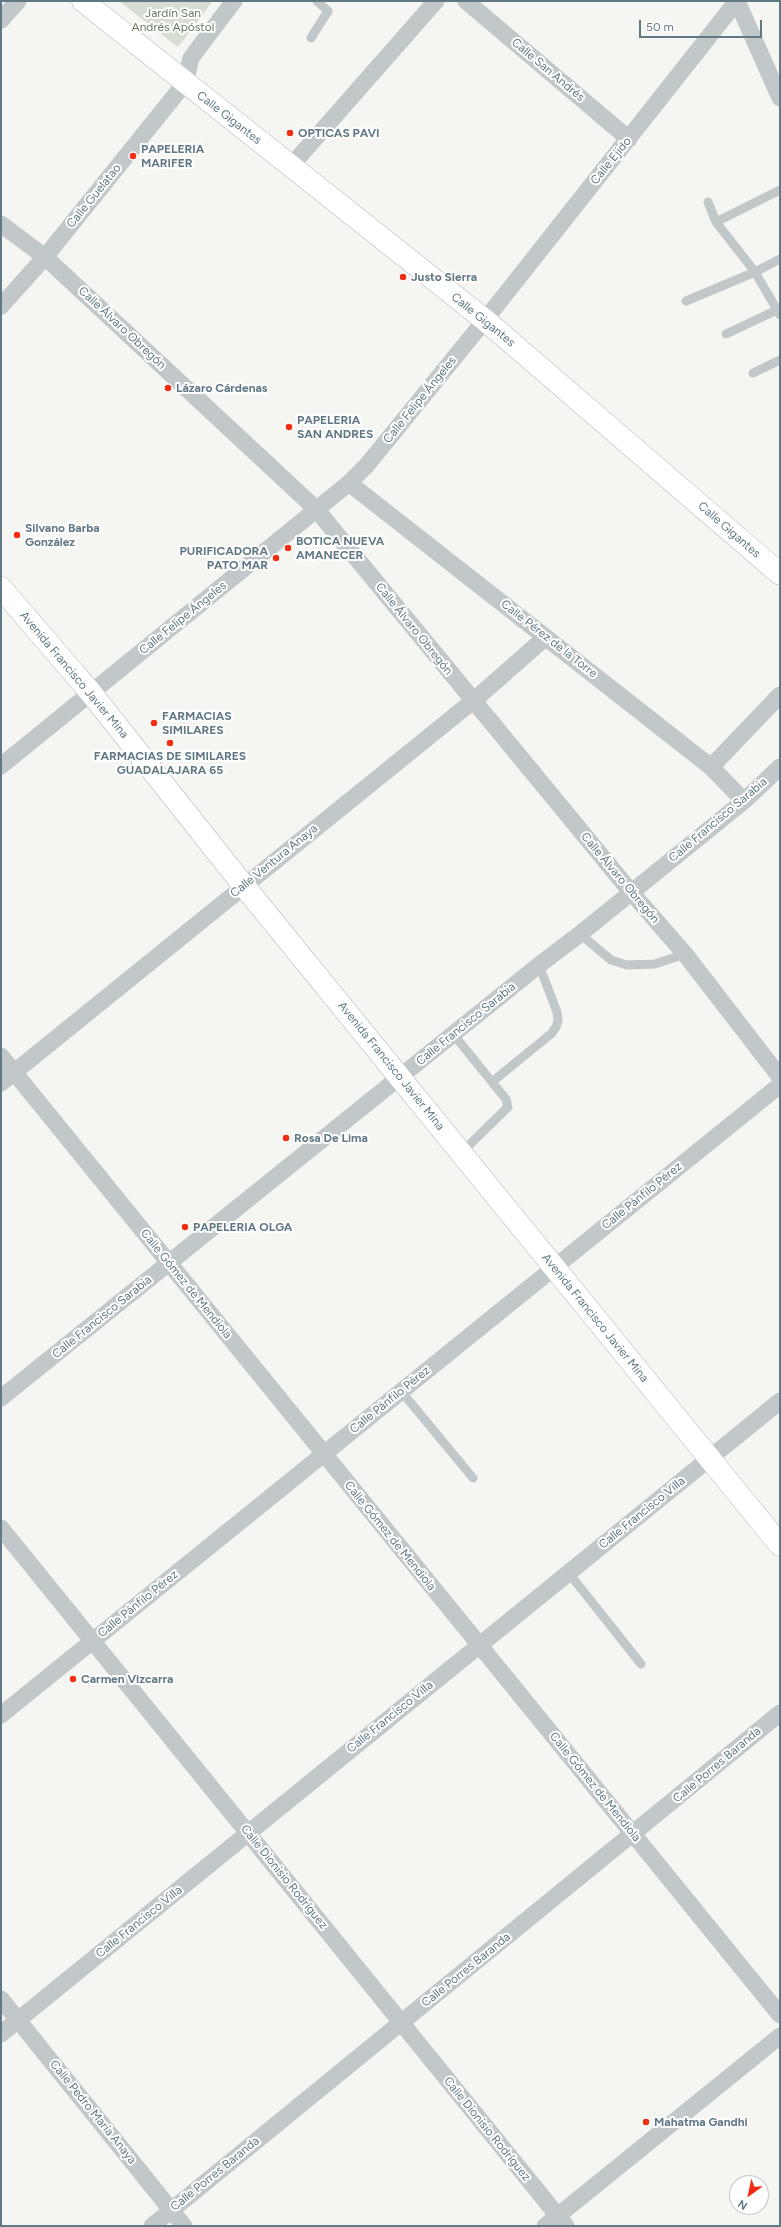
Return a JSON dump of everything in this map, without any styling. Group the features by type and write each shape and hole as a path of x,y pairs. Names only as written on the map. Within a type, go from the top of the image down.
{"main road":[{"name":"Calle Gigantes","path":"83,1 290,167 485,320 780,574"},
{"name":"Avenida Francisco Javier Mina","path":"1,588 91,693 244,886 780,1545"}],"street":[{"path":"1,20 18,1"},
{"path":"185,83 191,58 234,1"},
{"path":"290,167 436,1"},
{"name":"Calle San Andrés","path":"466,1 629,139"},
{"path":"737,1 780,98"},
{"name":"Calle Ejido","path":"485,320 737,1"},
{"name":"Calle Guelatao","path":"1,306 45,257 185,83"},
{"name":"Calle Álvaro Obregón","path":"1,224 45,257 316,509 472,701 631,892 685,954 780,1077"},
{"name":"Calle Felipe Ángeles","path":"1,766 349,483 367,465 485,320"},
{"name":"Calle Pérez de la Torre","path":"349,483 711,767 744,800"},
{"name":"Calle Ventura Anaya","path":"1,1083 472,701 546,637"},
{"path":"711,767 780,695"},
{"name":"Calle Francisco Sarabia","path":"1,1398 454,1035 538,965 580,934 744,800 780,767"},
{"name":"Calle Gómez de Mendiola","path":"1,1056 780,2015"},
{"name":"Calle Pánfilo Pérez","path":"1,1715 780,1085"},
{"name":"Calle Francisco Villa","path":"1,2034 479,1644 780,1401"},
{"name":"Calle Dionisio Rodríguez","path":"1,1528 401,2022 556,2223"},
{"name":"Calle Porres Baranda","path":"152,2226 401,2022 778,1718"},
{"name":"Calle Pedro María Anaya","path":"1,1999 184,2226"},
{"path":"556,2223 780,2036"}],"lane":[{"path":"311,38 328,11 316,1"},
{"path":"716,222 780,190"},
{"path":"708,202 716,222 755,272 778,312 726,334"},
{"path":"686,301 755,272 780,259"},
{"path":"753,373 780,360"},
{"path":"580,934 611,960 627,965 655,964 685,954"},
{"path":"492,1082 552,1033 556,1027 558,1016 538,965"},
{"path":"454,1035 506,1099 508,1107 461,1152"},
{"path":"401,1391 473,1478"},
{"path":"568,1572 641,1664"}],"green space":[{"name":"Jardín San Andrés Apóstol","path":"119,1 213,1 178,47"}],"place":[{"name":"OPTICAS PAVI","path":"290,133"},
{"name":"PAPELERIA MARIFER","path":"133,156"},
{"name":"Justo Sierra","path":"403,277"},
{"name":"Lázaro Cárdenas","path":"168,388"},
{"name":"PAPELERIA SAN ANDRES","path":"289,427"},
{"name":"Silvano Barba González","path":"17,535"},
{"name":"BOTICA NUEVA AMANECER","path":"288,548"},
{"name":"PURIFICADORA PATO MAR","path":"276,558"},
{"name":"FARMACIAS SIMILARES","path":"154,723"},
{"name":"FARMACIAS DE SIMILARES GUADALAJARA 65","path":"170,743"},
{"name":"Rosa De Lima","path":"286,1138"},
{"name":"PAPELERIA OLGA","path":"185,1227"},
{"name":"Carmen Vizcarra","path":"73,1679"},
{"name":"Mahatma Gandhi","path":"646,2122"}]}
